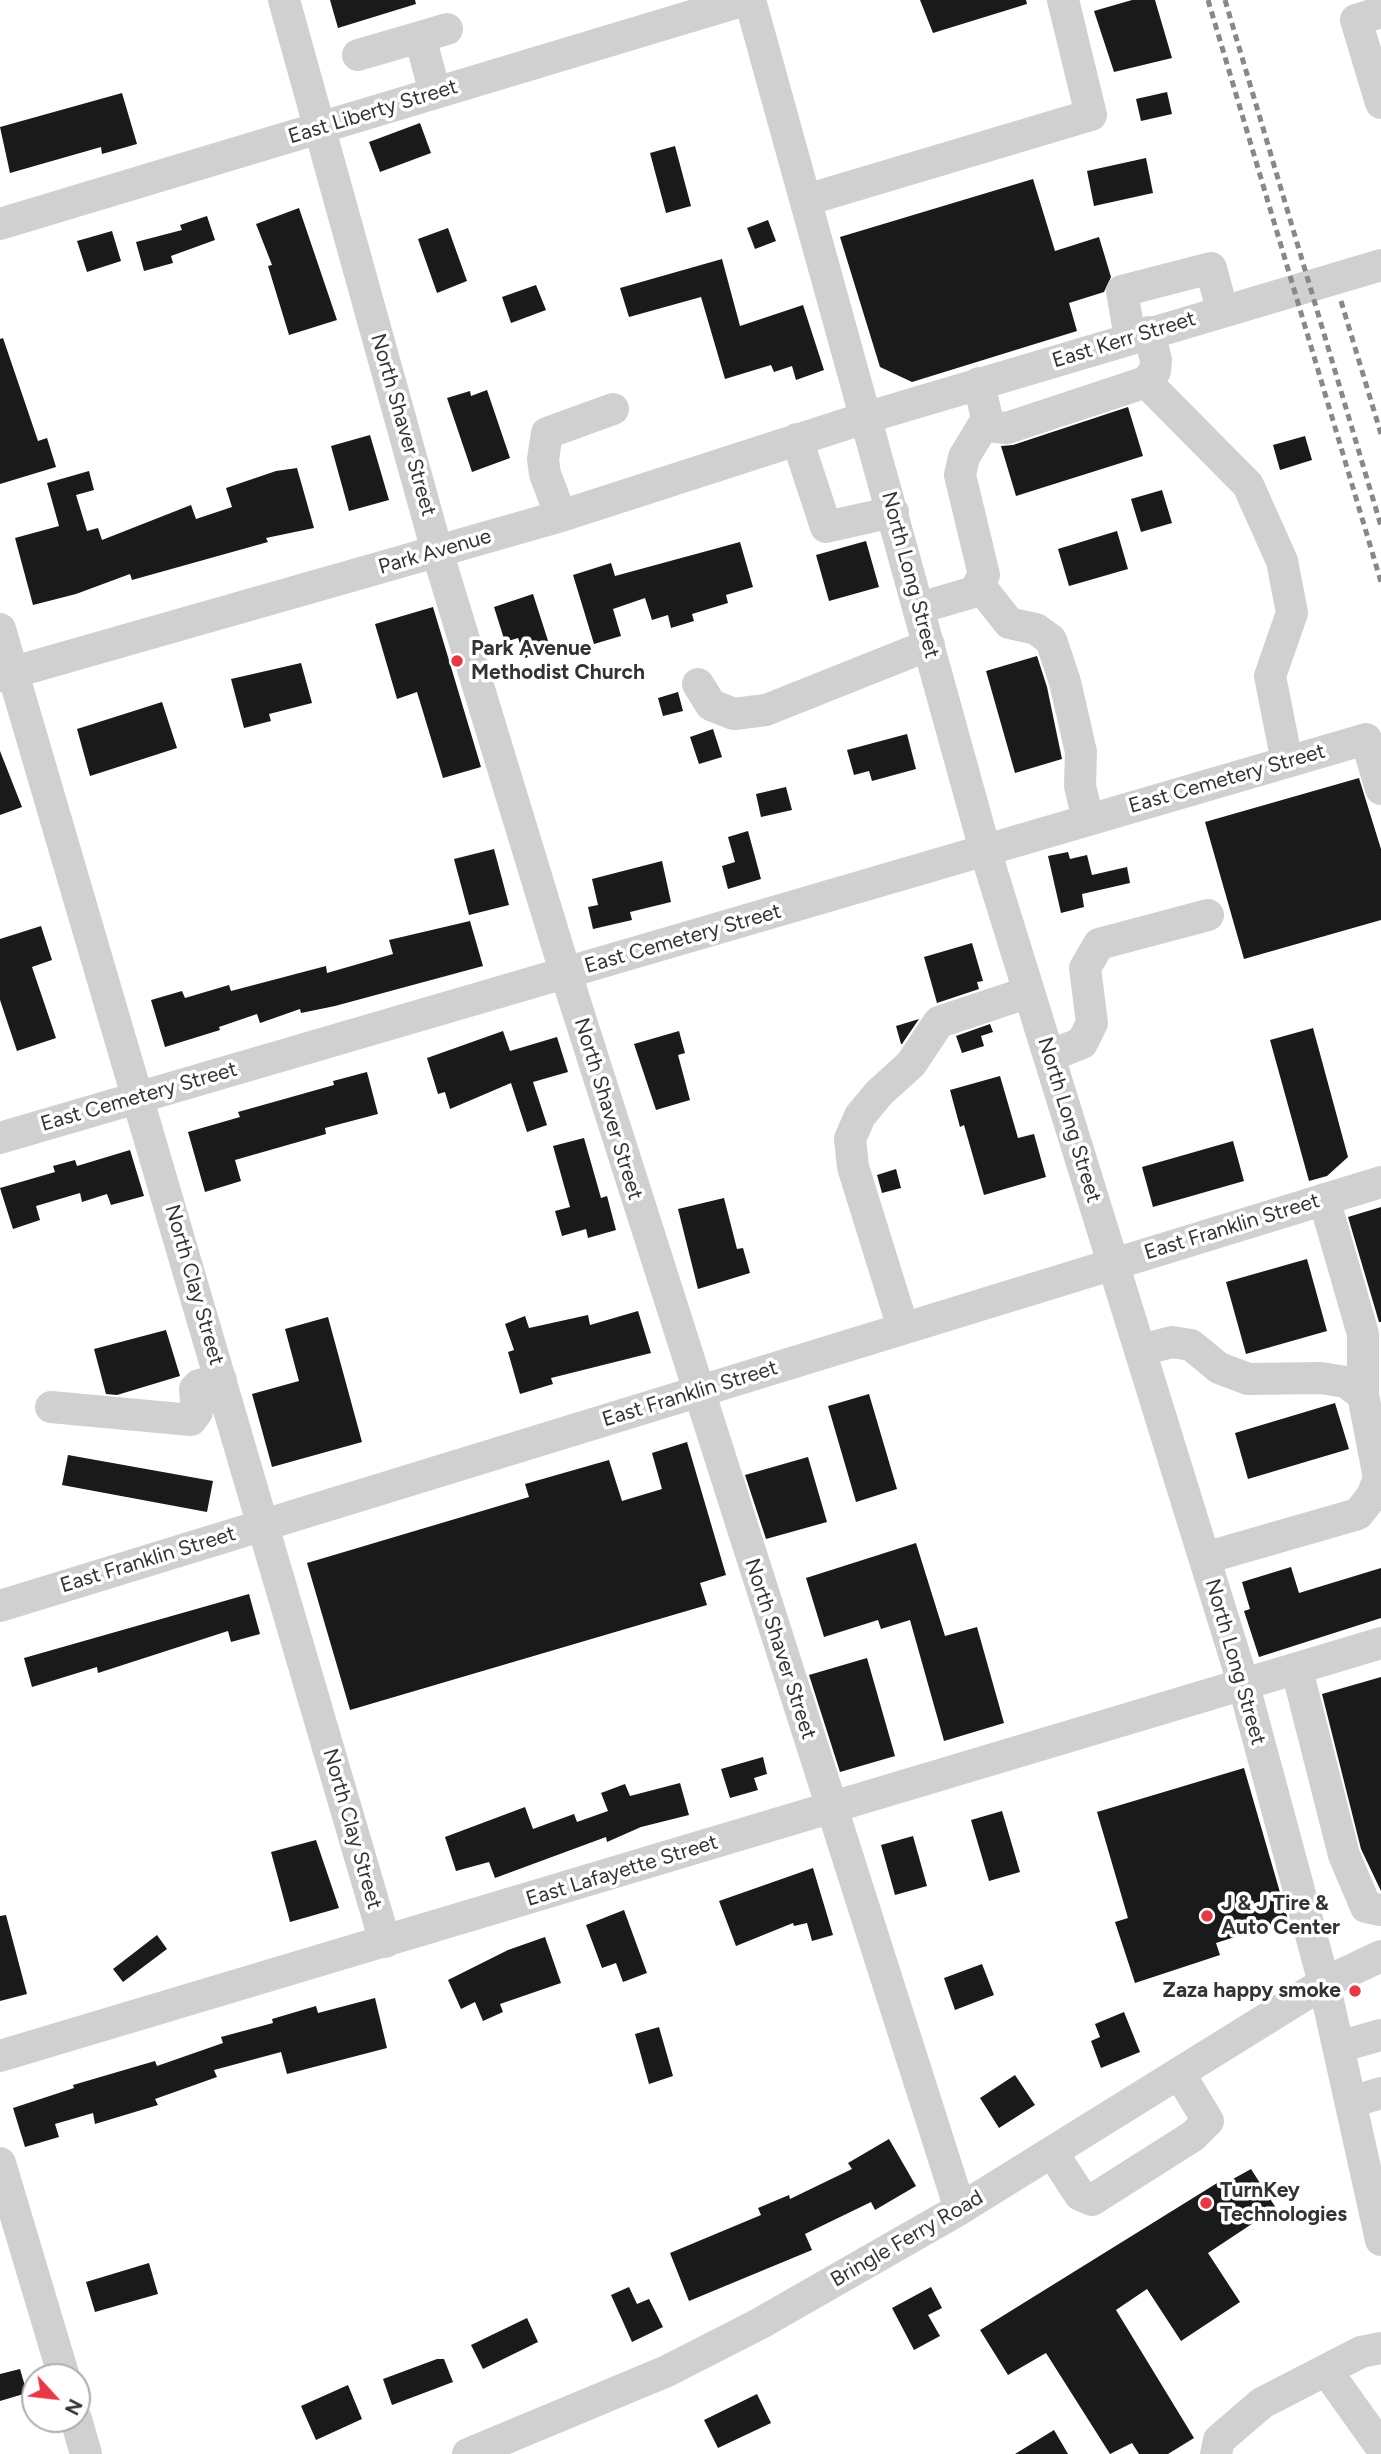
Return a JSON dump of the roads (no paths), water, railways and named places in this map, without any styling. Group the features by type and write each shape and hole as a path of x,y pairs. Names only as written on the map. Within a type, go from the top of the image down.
{"street":[{"name":"North Shaver Street","path":"285,0 438,551 566,973 697,1392 960,2209"},
{"name":"East Liberty Street","path":"0,223 748,0"},
{"name":"North Long Street","path":"748,0 867,417 985,850 1244,1686 1324,1983 1381,2238"},
{"path":"806,200 1091,115 1063,0"},
{"path":"1381,12 1356,20 1381,103"},
{"path":"358,55 433,33 435,93"},
{"name":"East Kerr Street","path":"867,417 1381,265"},
{"path":"979,383 987,419 995,427 1007,428 1146,382 1155,371 1156,360 1140,335 1122,291 1210,268 1222,310"},
{"path":"1146,382 1248,485 1282,562 1292,613 1270,676 1287,762"},
{"path":"561,516 545,474 543,459 547,433 613,409"},
{"name":"Park Avenue","path":"6,674 561,516 867,417"},
{"path":"919,608 974,592 980,586 984,575 960,475 964,457 987,419"},
{"path":"797,439 826,527 893,512"},
{"path":"980,586 1009,623 1036,629 1051,640 1065,682 1081,752 1080,786 1088,820"},
{"name":"North Clay Street","path":"0,629 6,674 139,1096 385,1942"},
{"path":"698,684 711,705 734,714 766,710 929,645"},
{"name":"East Cemetery Street","path":"0,1138 1366,739 1381,789"},
{"path":"1049,1056 1082,1043 1092,1023 1085,968 1099,944 1208,915"},
{"path":"903,1328 853,1167 850,1139 860,1116 879,1093 911,1064 939,1022 1029,992"},
{"name":"East Franklin Street","path":"0,1606 1381,1182"},
{"path":"1205,1558 1358,1514 1372,1496 1379,1478 1363,1395 1363,1334 1324,1199"},
{"path":"1140,1350 1172,1342 1191,1345 1219,1368 1248,1379 1321,1378 1346,1382 1363,1395"},
{"path":"51,1407 191,1420 197,1412 195,1389 199,1385 221,1380"},
{"name":"East Lafayette Street","path":"0,2056 1381,1643"},
{"path":"1297,1670 1344,1855 1366,1907 1381,1910"},
{"name":"Bringle Ferry Road","path":"468,2454 667,2371 960,2209 1324,1983 1381,1956"},
{"path":"1338,2047 1381,2035"},
{"path":"1052,2152 1080,2195 1092,2200 1193,2136 1208,2121 1179,2073"},
{"path":"1351,2102 1381,2092"},
{"path":"0,2163 60,2363"},
{"path":"1216,2454 1219,2440 1262,2403 1361,2352 1381,2348"},
{"path":"1326,2370 1381,2447"},
{"path":"80,2433 86,2454"}],"railway":[{"path":"1208,0 1381,582"},
{"path":"1225,0 1381,526"},
{"path":"1341,301 1381,434"}],"place":[{"name":"Park Avenue Methodist Church","path":"457,661"},
{"name":"J & J Tire & Auto Center","path":"1207,1916"},
{"name":"Zaza happy smoke","path":"1355,1991"},
{"name":"TurnKey Technologies","path":"1206,2203"}]}
